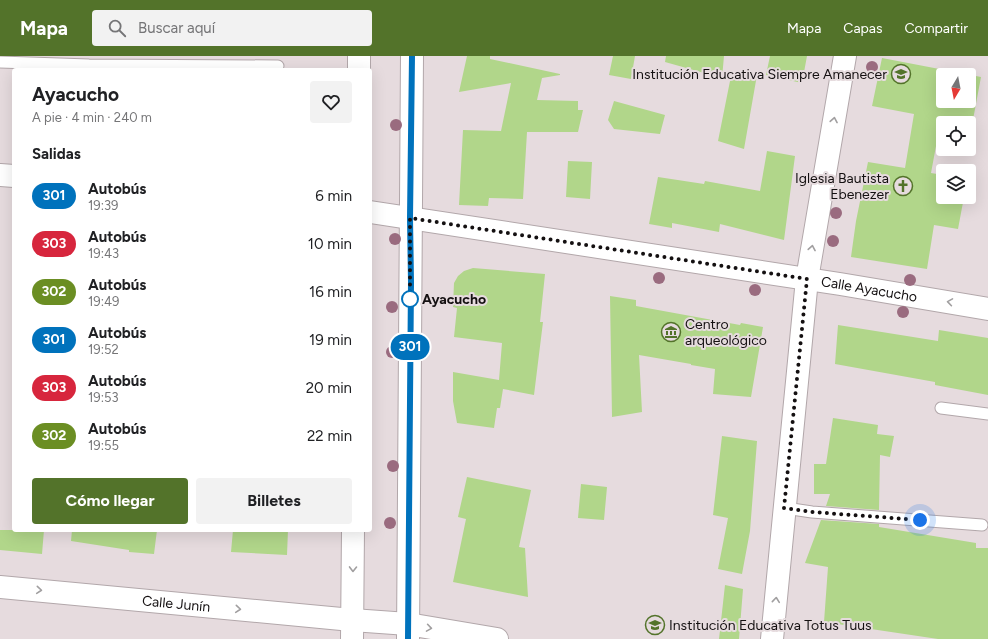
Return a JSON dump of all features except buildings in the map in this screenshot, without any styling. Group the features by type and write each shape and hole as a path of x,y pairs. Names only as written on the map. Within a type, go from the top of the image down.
{"street":[{"path":"359,56 359,68"},
{"path":"408,632 412,56"},
{"path":"772,639 807,279 845,56"},
{"path":"0,175 12,176"},
{"name":"Calle Ayacucho","path":"372,212 807,279 988,309"},
{"path":"352,630 353,532"},
{"name":"Calle Junín","path":"0,587 352,630 376,622 408,632 497,639"}],"lane":[{"path":"0,62 89,65 278,66"},
{"path":"941,408 988,414"},
{"path":"784,508 812,512 982,525"}],"bus line":[{"name":"301","path":"408,639 412,56"}],"place":[{"name":"Institución Educativa Siempre Amanecer","path":"901,74"},
{"name":"Iglesia Bautista Ebenezer","path":"903,186"},
{"name":"Ayacucho","path":"410,299"},
{"name":"Centro arqueológico","path":"671,332"},
{"name":"Institución Educativa Totus Tuus","path":"655,625"}],"route":[{"path":"410,299 410,218 807,279 784,508 812,512 920,520"}]}
